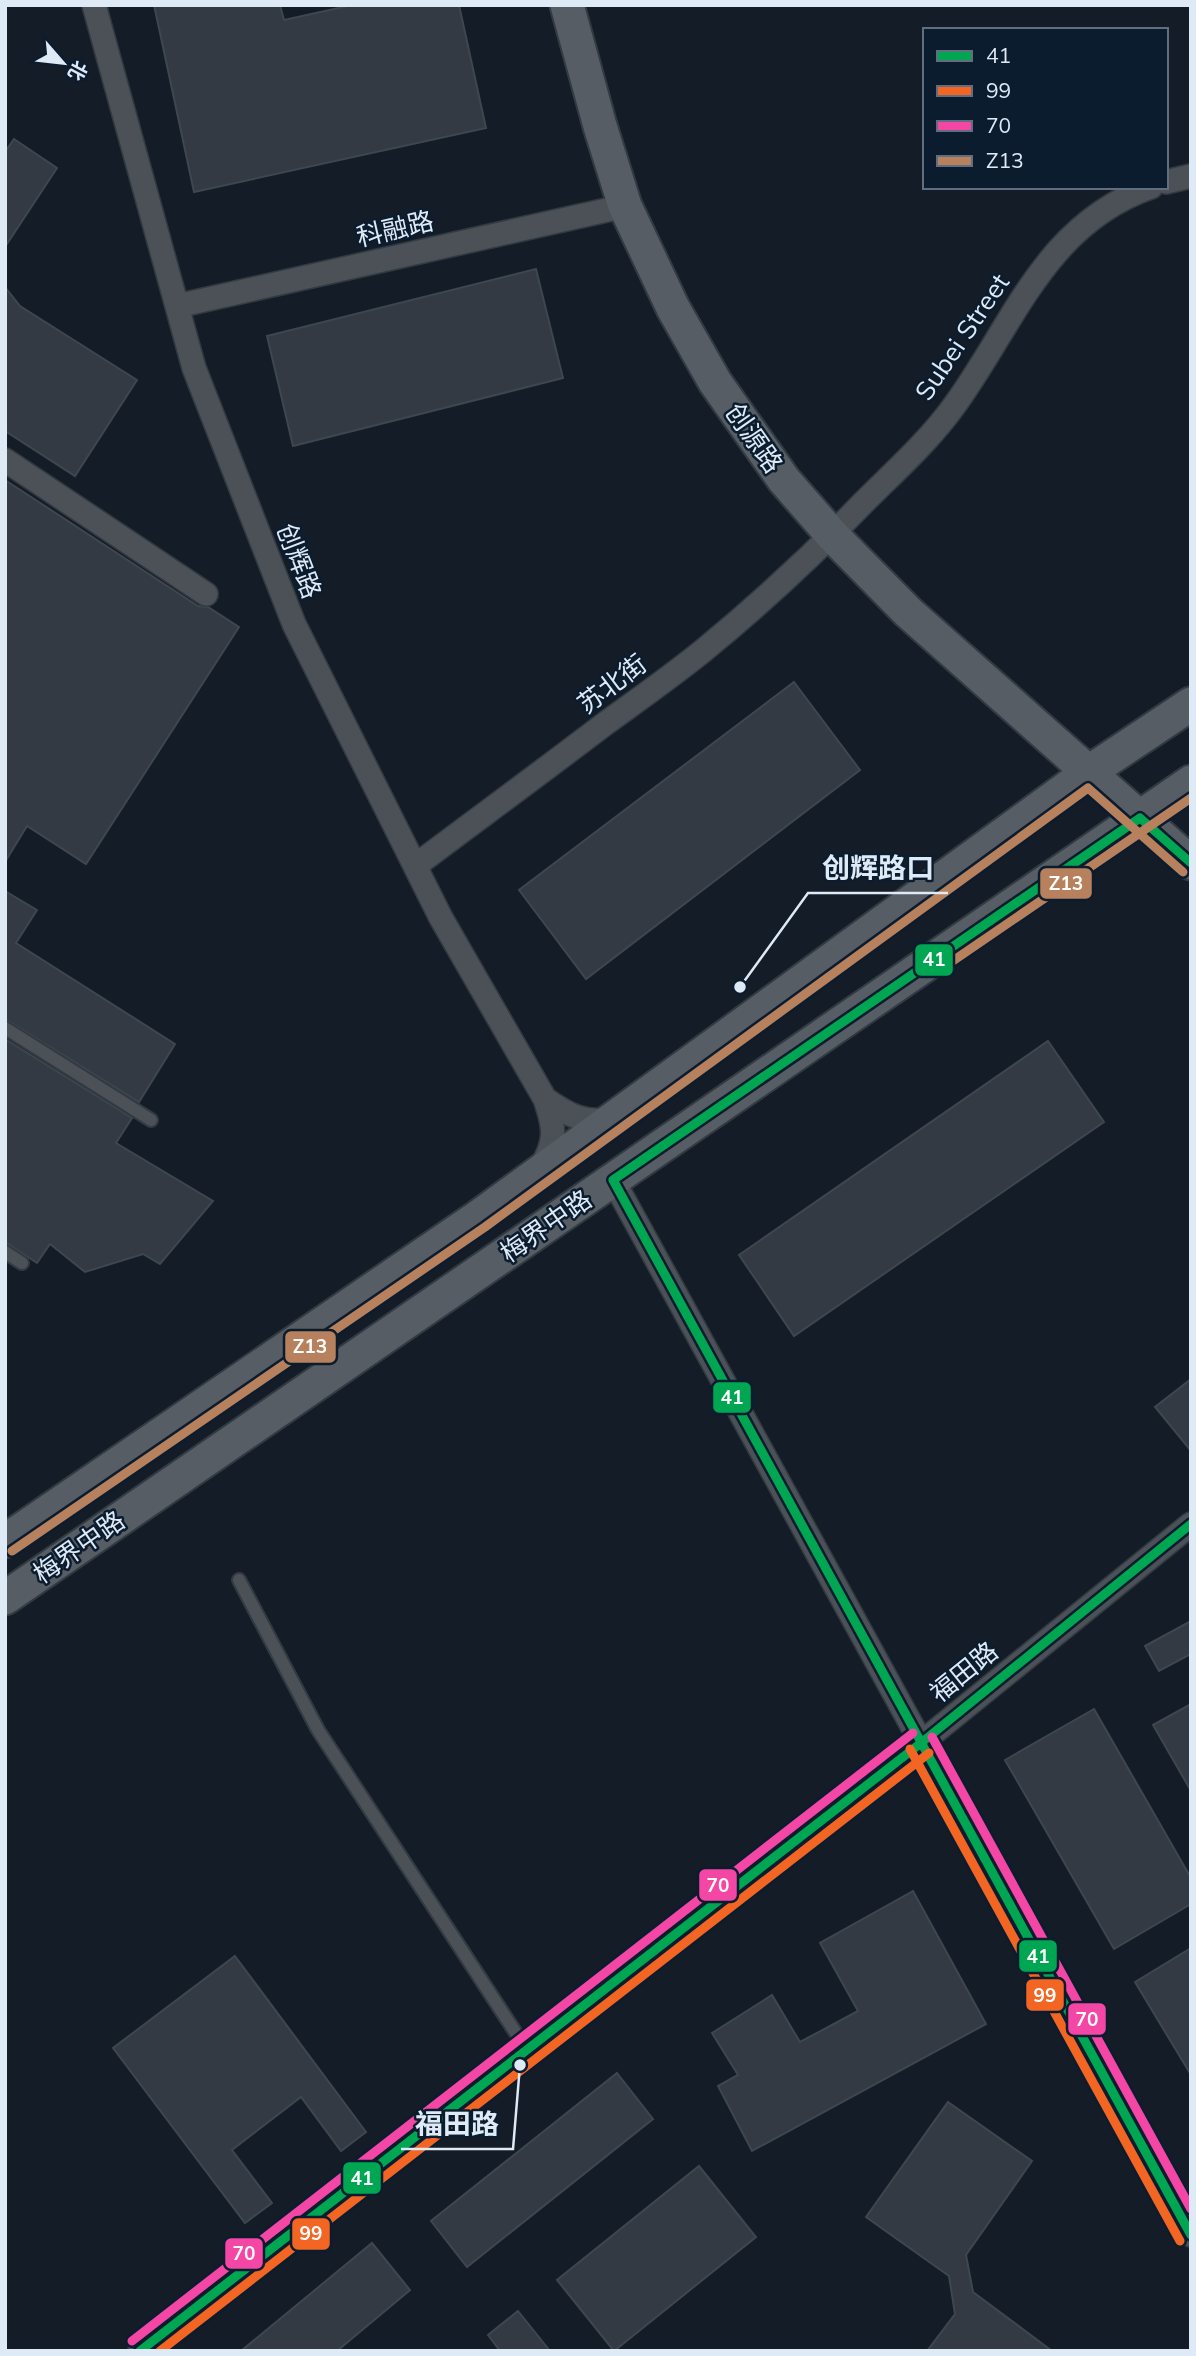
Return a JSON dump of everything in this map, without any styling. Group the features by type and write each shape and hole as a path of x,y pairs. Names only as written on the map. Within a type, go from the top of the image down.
{"main road":[{"name":"创源路","path":"566,5 625,206 673,308 715,382 784,480 832,536 908,612 1140,818"},
{"name":"梅界中路","path":"5,1541 467,1225 1089,772 1191,704"},
{"name":"梅界中路","path":"5,1598 1191,782"},
{"path":"1140,818 1191,863"}],"street":[{"name":"创辉路","path":"94,5 194,369 294,624 441,918 545,1099"},
{"path":"1168,182 1191,176"},
{"name":"Subei Street","path":"832,536 952,409 1020,300 1051,256 1098,214 1146,189"},
{"name":"科融路","path":"177,306 625,206"},
{"path":"5,460 206,594"},
{"name":"苏北街","path":"415,866 702,651 775,590 832,536"},
{"path":"545,1099 575,1118 585,1121 612,1119"},
{"path":"534,1176 549,1155 554,1137 552,1118 545,1099"},
{"path":"613,1180 1191,2235"},
{"name":"福田路","path":"140,2351 921,1744 1191,1524"}],"lane":[{"path":"5,1028 151,1120"},
{"path":"5,1252 22,1263"},
{"path":"239,1580 318,1730 527,2050"}],"building":[{"path":"154,5 280,5 284,20 352,5 459,5 486,128 194,192"},
{"path":"14,139 57,168 5,247 5,152"},
{"path":"536,269 563,378 293,446 267,336"},
{"path":"5,287 20,306 137,380 75,476 5,431"},
{"path":"5,480 198,606 208,607 239,627 86,864 27,826 5,862"},
{"path":"794,682 860,770 586,979 519,890"},
{"path":"5,891 37,910 16,943 175,1044 139,1102 5,1019"},
{"path":"5,1039 132,1118 116,1143 213,1201 160,1264 143,1254 85,1272 50,1244 37,1263 5,1242"},
{"path":"1048,1041 1104,1122 794,1336 739,1255"},
{"path":"1191,1379 1191,1451 1155,1407"},
{"path":"1191,1621 1191,1654 1159,1671 1145,1646"},
{"path":"1191,1704 1191,1791 1153,1725"},
{"path":"1094,1709 1191,1878 1191,1904 1114,1949 1005,1760"},
{"path":"913,1891 986,2024 752,2151 718,2086 738,2075 712,2033 772,1995 800,2042 858,2011 820,1943"},
{"path":"1191,1948 1191,2075 1135,1982"},
{"path":"235,1956 366,2132 341,2151 301,2097 232,2150 272,2203 245,2223 113,2048"},
{"path":"617,2073 653,2119 467,2267 431,2221"},
{"path":"948,2102 1032,2161 966,2255 973,2292 1052,2351 927,2351 955,2314 949,2276 866,2217"},
{"path":"699,2166 756,2237 614,2351 557,2280"},
{"path":"372,2243 410,2290 337,2351 241,2351"},
{"path":"518,2311 550,2351 500,2351 488,2335"}],"transit line":[{"name":"Z13","path":"12,1551 485,1227 1088,788 1183,872"},
{"name":"Z13","path":"941,969 1191,798"},
{"name":"41","path":"1191,863 1140,818 613,1180 1191,2235"},
{"name":"41","path":"140,2351 921,1743 1191,1524"},
{"name":"70","path":"132,2341 913,1733"},
{"name":"70","path":"932,1737 1191,2209"},
{"name":"99","path":"910,1749 1180,2241"},
{"name":"99","path":"160,2351 929,1753"}],"place":[{"name":"创辉路口","path":"740,987"},
{"name":"福田路","path":"520,2065"}]}
